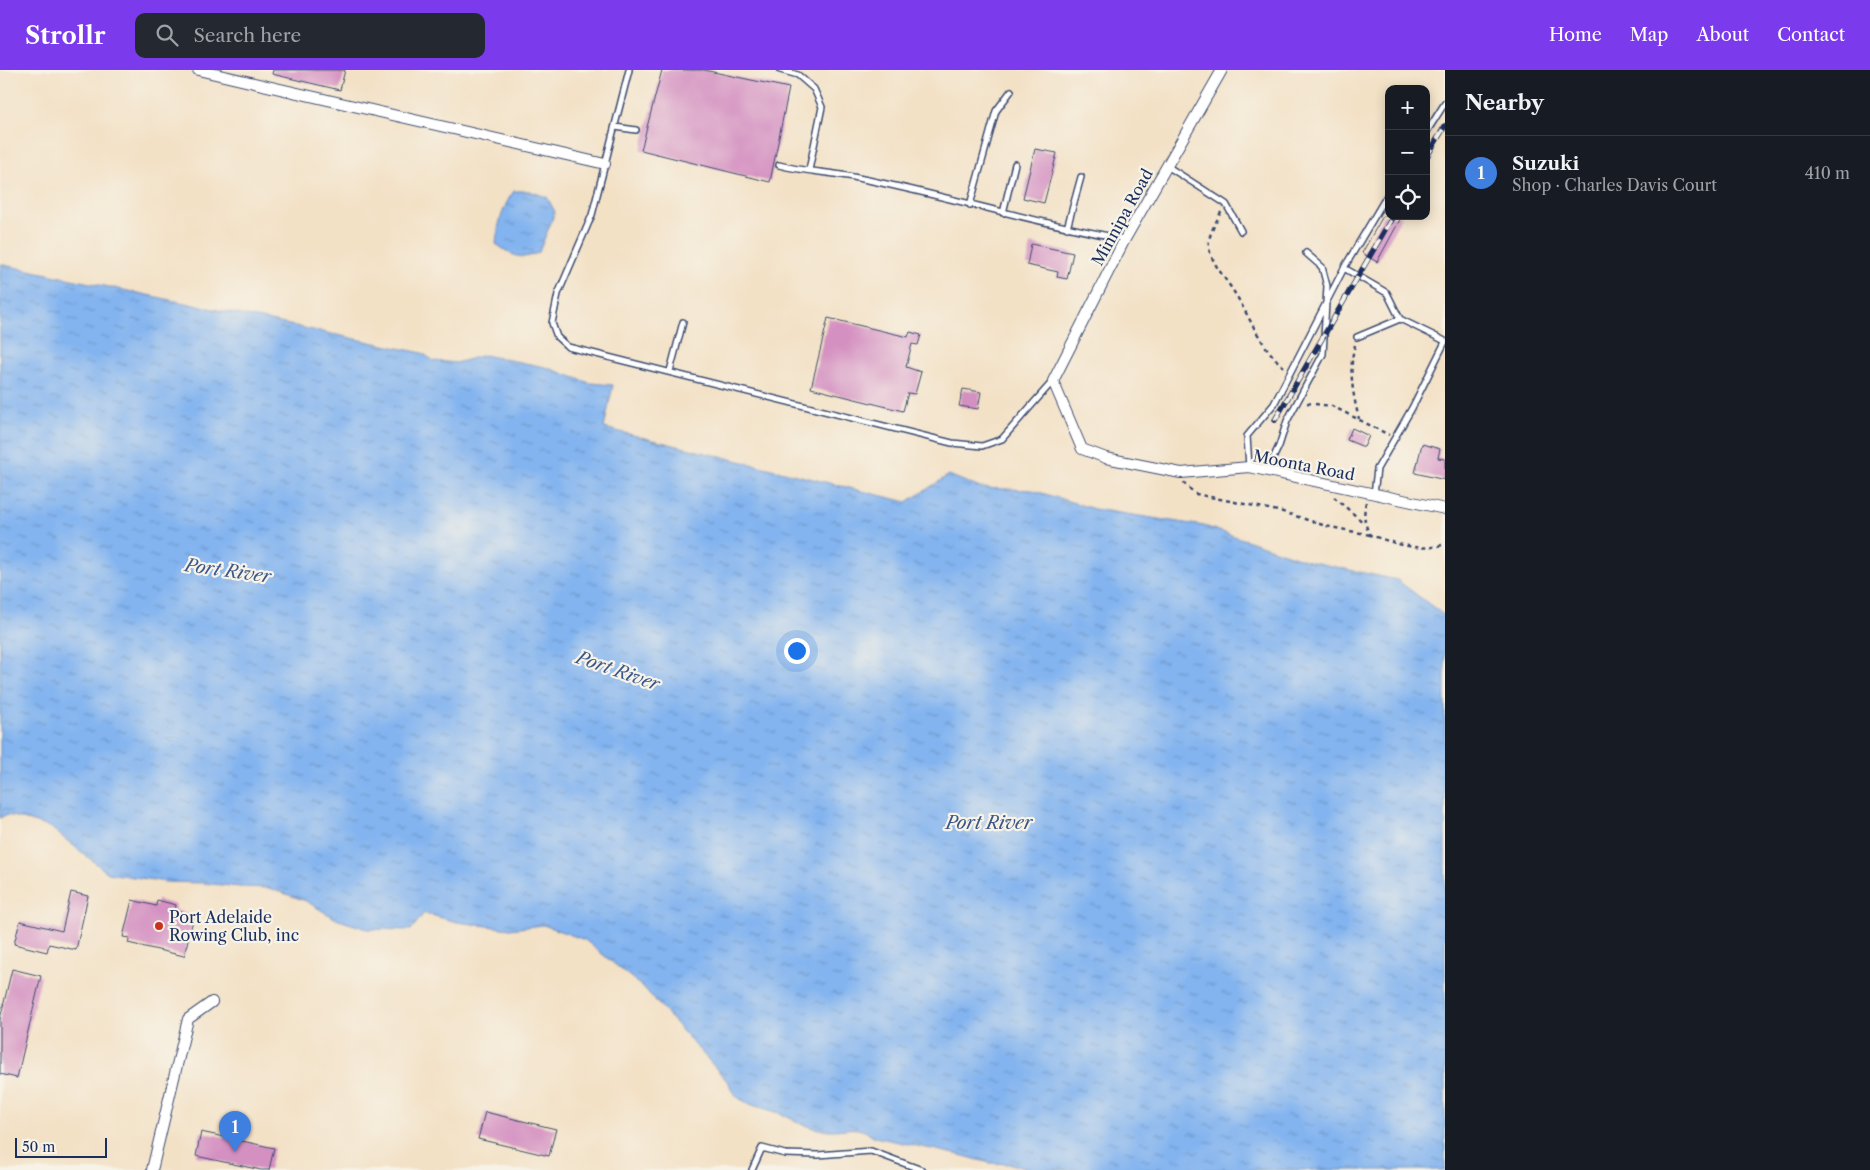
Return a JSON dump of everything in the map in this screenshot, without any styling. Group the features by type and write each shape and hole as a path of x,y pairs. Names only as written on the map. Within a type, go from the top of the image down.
{"street":[{"path":"198,70 605,164"},
{"name":"Minnipa Road","path":"1053,382 1125,239 1222,70"},
{"name":"Moonta Road","path":"1053,382 1082,449 1106,458 1181,474 1249,467 1445,509"},
{"path":"152,1170 188,1020 212,1002"}],"lane":[{"path":"629,70 592,215 558,294 552,323 557,337 568,347 952,443 982,446 1002,438 1053,382"},
{"path":"780,70 798,75 814,88 822,107 809,170"},
{"path":"970,205 996,111 1011,91"},
{"path":"1428,130 1445,103"},
{"path":"615,127 636,130"},
{"path":"1003,213 1015,164"},
{"path":"780,165 795,169 858,177 1067,228 1125,239"},
{"path":"1167,166 1226,204 1241,231"},
{"path":"1067,228 1081,177"},
{"path":"1249,467 1247,436 1274,404 1344,268 1385,199"},
{"path":"1267,470 1279,446 1287,421 1323,354 1327,286 1322,267 1306,253"},
{"path":"1344,268 1387,293 1400,319 1445,341 1412,408 1377,469 1371,494"},
{"path":"1357,337 1400,319"},
{"path":"670,371 683,322"},
{"path":"752,1170 762,1148 785,1154 818,1156 870,1151 922,1170"}],"path":[{"path":"1226,204 1212,230 1209,247 1212,257 1276,361 1291,372"},
{"path":"1357,337 1351,360 1355,402 1359,420"},
{"path":"1298,402 1332,406 1395,438"},
{"path":"1181,474 1186,486 1196,494 1283,512 1326,526 1370,535 1411,547 1440,546 1445,544"},
{"path":"1319,482 1364,524 1370,535"},
{"path":"1364,524 1364,512 1371,494"}],"water":[{"path":"514,191 529,191 547,197 555,212 539,252 527,257 512,254 496,244 501,216"},
{"name":"Port River","path":"0,264 422,353 434,361 456,363 484,355 545,367 590,383 613,385 604,428 907,502 949,475 980,488 1032,490 1094,509 1204,526 1308,561 1397,580 1445,616 1445,1170 1029,1170 1012,1164 990,1163 875,1137 857,1129 827,1130 814,1128 779,1113 751,1104 736,1096 729,1083 645,989 585,940 543,925 510,929 457,922 424,913 411,930 367,929 336,919 306,901 269,888 166,882 108,873 50,827 12,816 5,815 0,818"}],"building":[{"path":"273,70 345,70 340,90 272,74"},
{"path":"662,70 704,70 789,88 770,182 641,150"},
{"path":"1035,149 1057,153 1044,203 1023,198"},
{"path":"1383,216 1385,216 1385,220 1400,220 1377,262 1362,253"},
{"path":"1031,244 1073,253 1067,279 1057,277 1058,272 1027,265"},
{"path":"828,318 908,337 910,332 921,335 918,345 912,344 906,367 921,372 915,394 908,393 903,411 811,388"},
{"path":"963,389 981,392 978,409 959,406"},
{"path":"1352,428 1369,436 1364,447 1347,440"},
{"path":"1422,444 1440,449 1438,458 1445,459 1445,480 1415,473"},
{"path":"71,892 88,896 76,950 49,944 47,952 14,944 20,921 62,931"},
{"name":"Port Adelaide Rowing Club, inc","path":"132,900 156,906 157,900 176,905 175,910 194,916 184,956 128,943 130,938 123,937"},
{"path":"12,969 41,976 17,1078 0,1074 0,1019"},
{"path":"485,1112 556,1129 549,1156 478,1139"},
{"path":"201,1132 274,1148 269,1170 261,1170 196,1156"}],"railway":[{"path":"1430,151 1445,126"},
{"path":"1275,420 1391,220"}],"place":[{"name":"Port Adelaide Rowing Club, inc","path":"159,926"},
{"name":"Suzuki","path":"235,1152"}]}
